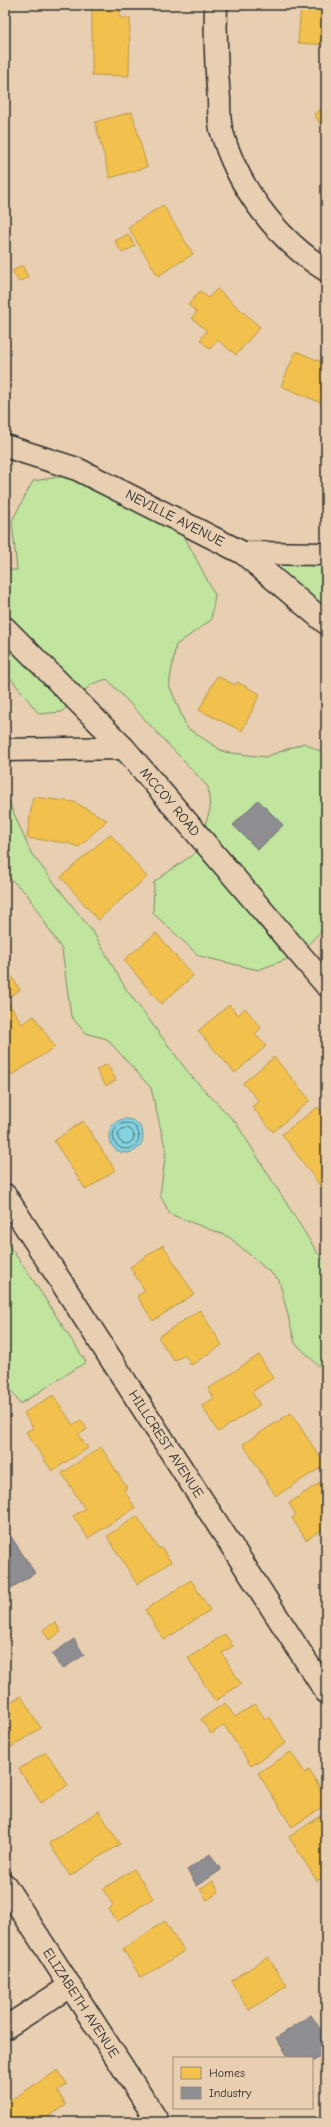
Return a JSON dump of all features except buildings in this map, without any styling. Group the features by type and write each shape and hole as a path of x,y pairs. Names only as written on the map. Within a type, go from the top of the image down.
{"street":[{"path":"216,5 215,58 221,128 236,170 267,218 309,260 326,270"},
{"name":"NEVILLE AVENUE","path":"5,446 77,469 244,553 326,623"},
{"path":"244,553 326,554"},
{"name":"MCCOY ROAD","path":"5,628 124,748 326,985"},
{"path":"5,750 124,748"},
{"name":"HILLCREST AVENUE","path":"5,1195 326,1692"},
{"name":"ELIZABETH AVENUE","path":"5,1885 158,2122"},
{"path":"5,2028 70,1986"}],"green space":[{"path":"78,474 178,524 215,595 211,620 176,645 169,685 187,728 224,752 265,757 304,743 326,754 326,926 298,955 258,970 199,956 153,913 154,882 195,853 210,810 208,787 107,679 92,684 61,712 39,714 5,671 5,570 17,570 12,521 33,481"},
{"path":"326,560 326,614 265,561"},
{"path":"5,793 31,853 95,935 126,989 191,1076 236,1123 317,1252 326,1262 326,1373 295,1343 279,1280 229,1237 170,1214 160,1195 166,1151 151,1088 107,1039 85,1033 71,1016 62,950 27,894 5,874"},
{"path":"5,1240 86,1362 20,1404 5,1381"}],"water":[{"path":"123,1119 129,1119 138,1124 142,1130 142,1142 138,1148 129,1153 123,1153 114,1148 109,1139 109,1133 114,1124"}]}
